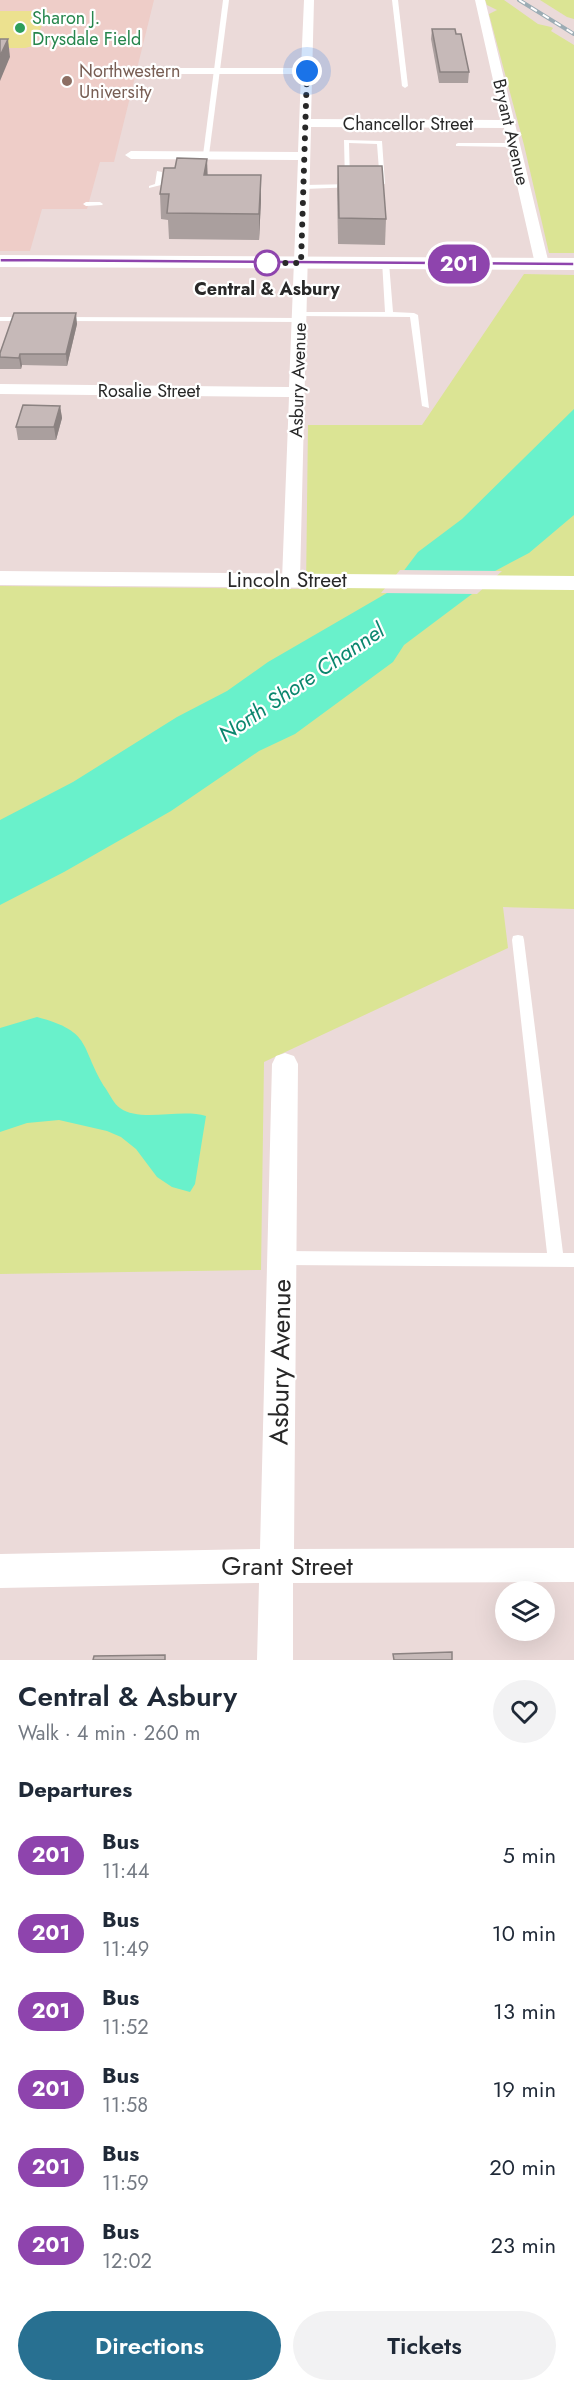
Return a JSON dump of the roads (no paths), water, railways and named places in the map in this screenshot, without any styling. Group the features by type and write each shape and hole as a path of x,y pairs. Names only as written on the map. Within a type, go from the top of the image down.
{"main road":[{"path":"0,261 574,264"}],"street":[{"name":"Asbury Avenue","path":"291,580 309,0"},
{"name":"Bryant Avenue","path":"480,0 542,264"},
{"path":"145,70 307,71"},
{"name":"Chancellor Street","path":"306,123 510,124"},
{"path":"131,155 305,156"},
{"name":"Rosalie Street","path":"0,389 297,392"},
{"name":"Lincoln Street","path":"0,578 574,583"},
{"name":"Asbury Avenue","path":"274,1660 285,1064"},
{"name":"Grant Street","path":"0,1571 276,1565 574,1565"}],"lane":[{"path":"206,155 226,0"},
{"path":"395,0 405,86"},
{"path":"347,186 346,141 380,142 383,186 374,186"},
{"path":"458,145 514,145"},
{"path":"158,185 159,171"},
{"path":"304,187 365,186"},
{"path":"86,204 100,204"},
{"path":"385,263 389,315"},
{"path":"46,319 414,315 426,406"},
{"path":"0,319 35,319"},
{"path":"518,940 556,1260"},
{"path":"282,1258 574,1260"}],"water":[{"name":"North Shore Channel","path":"574,409 574,515 529,553 495,571 472,594 404,645 393,662 295,734 259,751 171,811 64,872 0,905 0,820 73,782 177,717 227,691 268,662 387,593 418,552 462,519"},
{"path":"37,1017 55,1023 77,1035 106,1089 120,1108 139,1114 185,1113 206,1116 195,1184 190,1192 172,1187 157,1177 136,1149 121,1137 107,1131 59,1120 27,1123 0,1132 0,1028"}],"railway":[{"path":"519,0 574,34"}],"place":[{"name":"Sharon J. Drysdale Field","path":"20,28"},
{"name":"Northwestern University","path":"67,81"},
{"name":"Central & Asbury","path":"267,263"}]}
